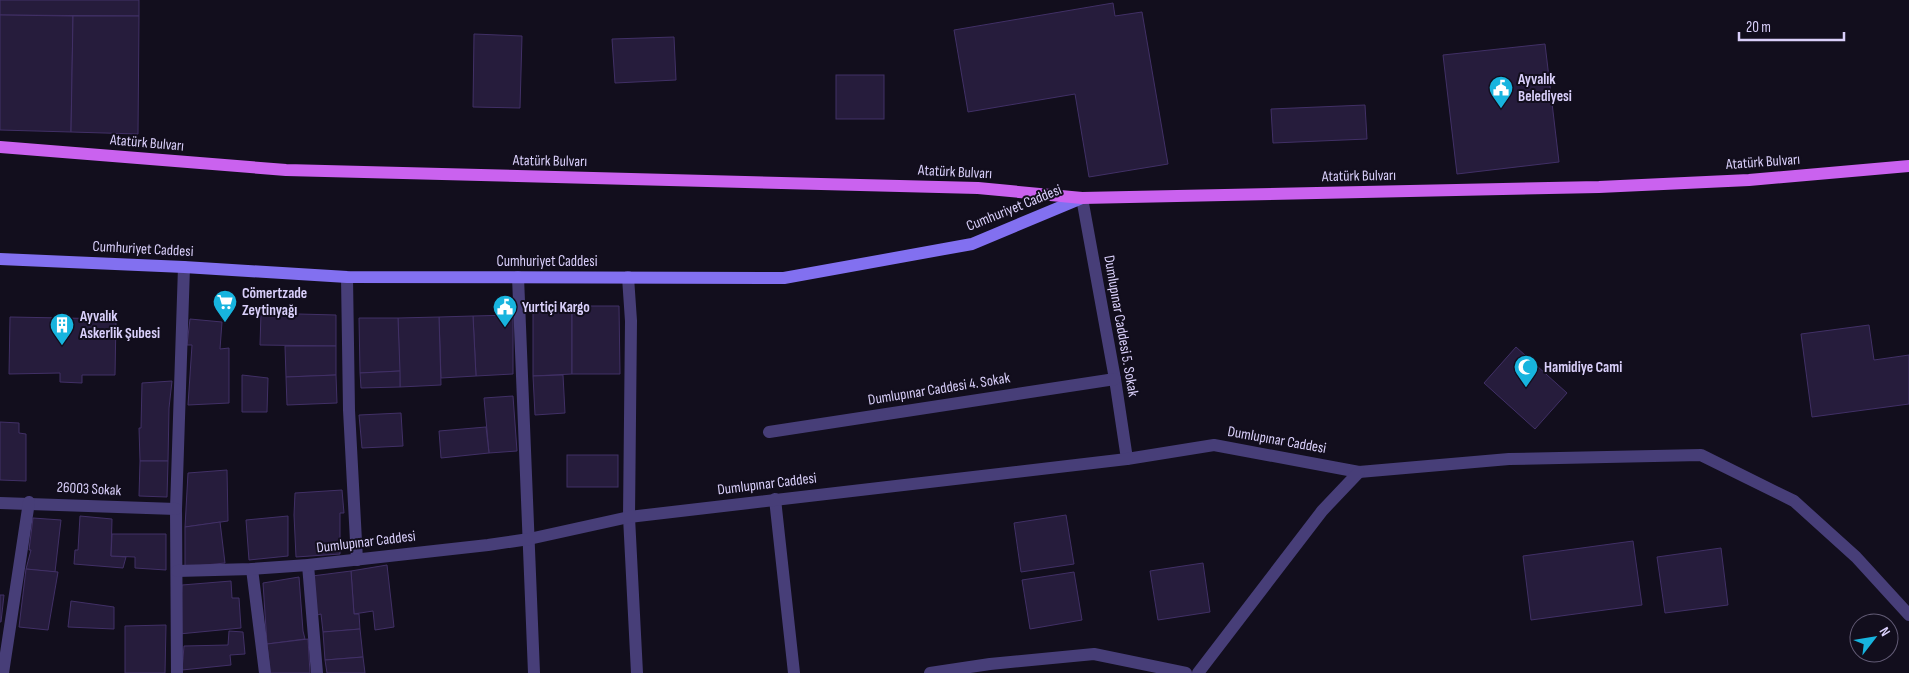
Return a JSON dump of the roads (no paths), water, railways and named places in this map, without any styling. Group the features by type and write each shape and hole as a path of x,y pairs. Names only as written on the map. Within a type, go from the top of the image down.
{"main road":[{"name":"Atatürk Bulvarı","path":"0,148 286,170 978,188 1082,198 1599,187 1749,180 1909,166"},
{"name":"Cumhuriyet Caddesi","path":"0,259 184,267 347,277 784,278 972,244 1082,198"}],"street":[{"name":"Dumlupınar Caddesi 5. Sokak","path":"1082,198 1115,379 1127,459"},
{"path":"178,673 176,509 184,267"},
{"path":"347,277 349,410 357,560"},
{"path":"518,277 534,673"},
{"path":"628,277 631,321 629,517 637,673"},
{"name":"Dumlupınar Caddesi 4. Sokak","path":"769,432 1115,379"},
{"name":"Dumlupınar Caddesi","path":"177,571 308,566 529,539 629,517 1127,459 1214,446 1359,472 1509,459 1701,455 1794,501 1856,557 1909,615"},
{"path":"1198,673 1322,511 1359,472"},
{"path":"775,499 794,673"},
{"name":"26003 Sokak","path":"0,502 176,509"},
{"path":"4,673 29,502"},
{"path":"308,566 317,673"},
{"path":"252,569 265,673"},
{"path":"930,673 991,669 1094,654 1186,673"}],"place":[{"name":"Ayvalık Belediyesi","path":"1501,109"},
{"name":"Cömertzade Zeytinyağı","path":"225,323"},
{"name":"Yurtiçi Kargo","path":"505,328"},
{"name":"Ayvalık Askerlik Şubesi","path":"62,346"},
{"name":"Hamidiye Cami","path":"1526,388"}]}
